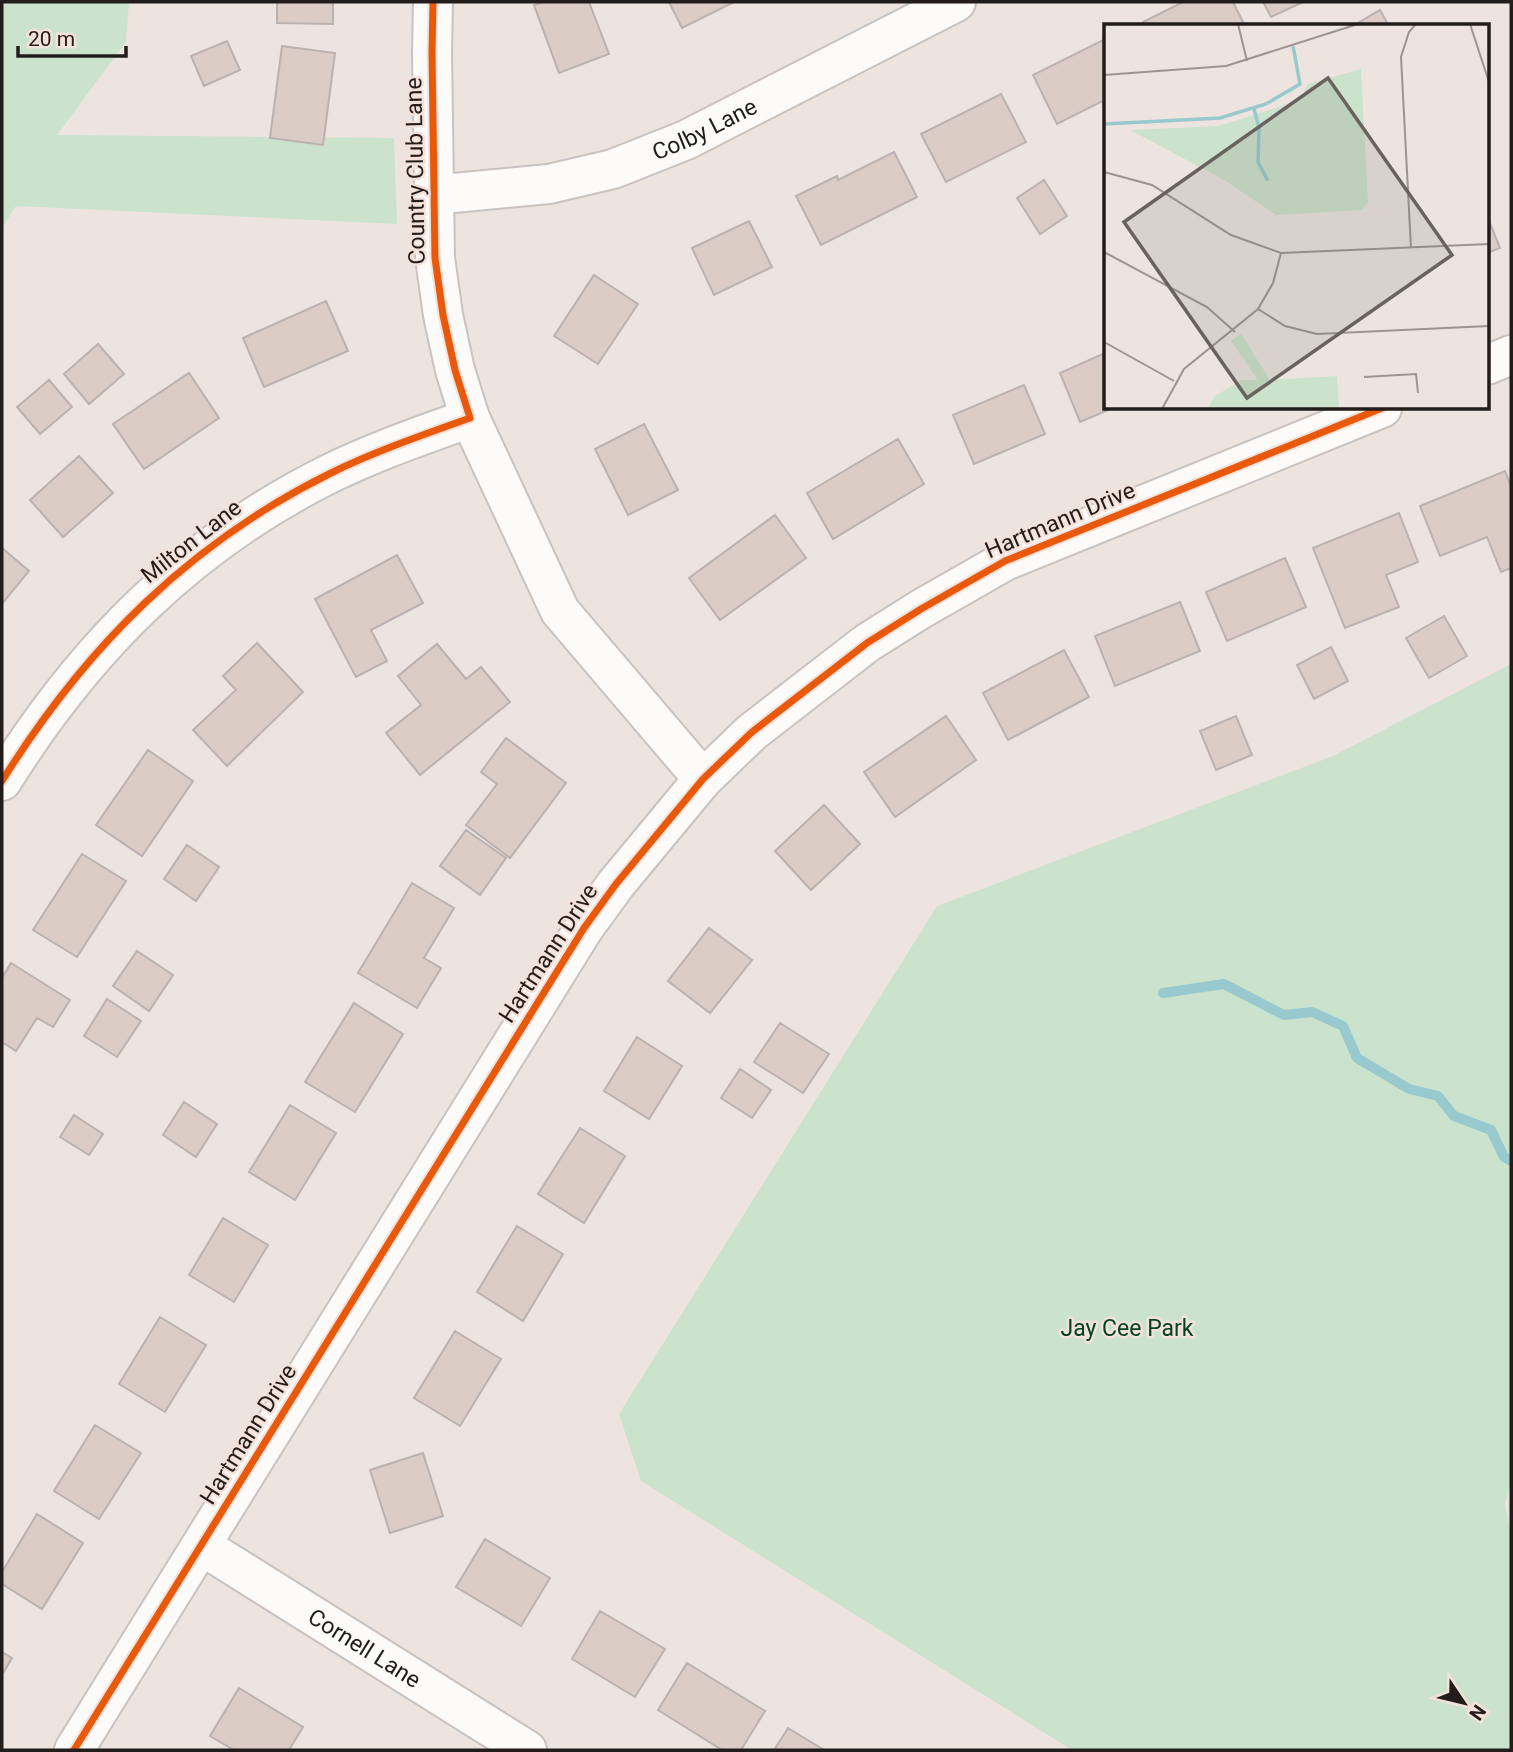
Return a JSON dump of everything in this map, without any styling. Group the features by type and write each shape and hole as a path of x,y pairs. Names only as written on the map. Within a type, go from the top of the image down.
{"street":[{"name":"Country Club Lane","path":"433,2 435,258 443,315 455,370 470,418 560,611 703,779"},
{"name":"Colby Lane","path":"433,195 549,184 613,169 686,140 956,2"},
{"path":"1488,365 1511,355"},
{"name":"Hartmann Drive","path":"74,1750 584,928 623,875 703,779 752,732 867,643 1005,561 1377,410"},
{"name":"Milton Lane","path":"2,781 35,730 89,659 129,616 204,551 264,510 332,472 470,418"},
{"name":"Cornell Lane","path":"202,1546 527,1750"}],"green space":[{"path":"2,2 129,2 126,42 57,135 394,138 397,224 16,206 2,228"},
{"name":"Jay Cee Park","path":"1511,664 1511,1482 1505,1504 1511,1533 1511,1750 1072,1750 641,1481 619,1414 937,906 1333,756"}],"building":[{"path":"277,2 333,2 333,24 277,23"},
{"path":"543,2 589,2 609,54 559,73 534,5"},
{"path":"669,2 734,2 682,28"},
{"path":"1183,2 1233,2 1244,24 1144,24 1143,22"},
{"path":"1263,2 1303,2 1271,17"},
{"path":"1380,10 1388,24 1356,24"},
{"path":"1104,40 1104,100 1057,124 1033,75"},
{"path":"227,41 240,70 204,86 191,56"},
{"path":"282,46 335,53 323,145 270,138"},
{"path":"1001,94 1026,142 946,182 921,134"},
{"path":"894,152 917,197 821,245 796,196 837,176 838,180"},
{"path":"1044,180 1067,216 1040,234 1017,198"},
{"path":"1488,218 1500,248 1488,253"},
{"path":"749,221 772,267 714,295 692,248"},
{"path":"594,275 638,304 598,364 554,336"},
{"path":"326,301 348,351 264,387 243,338"},
{"path":"98,344 124,374 89,404 64,374"},
{"path":"1104,353 1104,410 1108,410 1080,422 1060,373"},
{"path":"189,373 219,418 144,469 113,424"},
{"path":"49,380 72,407 40,434 17,407"},
{"path":"1024,385 1045,434 974,464 953,415"},
{"path":"644,424 678,490 628,515 595,449"},
{"path":"898,439 924,484 833,539 807,493"},
{"path":"79,456 113,493 63,537 30,500"},
{"path":"1505,471 1511,487 1511,568 1501,572 1487,537 1440,556 1420,506"},
{"path":"1399,513 1418,562 1386,575 1399,607 1345,628 1313,548"},
{"path":"775,515 806,558 720,620 689,578"},
{"path":"2,548 29,571 2,604"},
{"path":"397,555 423,603 371,630 387,661 356,677 315,599"},
{"path":"1285,558 1306,607 1227,641 1206,592"},
{"path":"1180,602 1200,651 1115,686 1095,636"},
{"path":"1444,616 1467,656 1429,678 1406,638"},
{"path":"257,643 303,692 227,766 193,730 236,690 223,676"},
{"path":"437,644 466,679 481,667 510,702 420,775 386,733 421,705 398,676"},
{"path":"1331,647 1348,681 1314,699 1297,665"},
{"path":"1064,650 1089,697 1008,740 983,693"},
{"path":"946,716 976,760 895,817 864,772"},
{"path":"1236,716 1252,755 1216,770 1200,731"},
{"path":"506,738 566,783 510,858 466,825 497,784 481,772"},
{"path":"148,750 193,781 142,856 96,825"},
{"path":"824,805 860,844 811,890 775,851"},
{"path":"466,830 506,858 480,895 440,866"},
{"path":"187,845 219,867 196,901 164,879"},
{"path":"82,854 126,881 77,957 33,930"},
{"path":"412,883 454,908 424,958 441,968 417,1008 358,973"},
{"path":"709,928 752,960 710,1013 668,981"},
{"path":"137,951 173,975 149,1011 113,986"},
{"path":"11,963 70,1000 53,1027 37,1018 16,1051 2,1042 2,978"},
{"path":"107,999 141,1021 117,1057 84,1036"},
{"path":"354,1003 403,1034 355,1112 305,1082"},
{"path":"780,1023 829,1054 803,1093 754,1062"},
{"path":"637,1037 682,1066 649,1119 604,1091"},
{"path":"740,1069 771,1090 752,1118 721,1098"},
{"path":"184,1102 217,1124 196,1157 163,1135"},
{"path":"290,1105 336,1133 295,1200 249,1172"},
{"path":"74,1115 103,1134 89,1155 60,1137"},
{"path":"580,1128 625,1156 584,1223 538,1194"},
{"path":"223,1218 268,1245 234,1302 189,1275"},
{"path":"517,1226 563,1254 523,1321 477,1292"},
{"path":"160,1317 206,1345 165,1412 119,1384"},
{"path":"455,1331 501,1359 460,1426 414,1398"},
{"path":"95,1425 141,1453 99,1519 54,1491"},
{"path":"423,1453 443,1516 390,1533 370,1470"},
{"path":"37,1514 83,1543 42,1609 2,1584 2,1572"},
{"path":"485,1539 550,1578 521,1626 456,1587"},
{"path":"600,1611 665,1649 635,1697 572,1659"},
{"path":"2,1652 12,1658 2,1675"},
{"path":"687,1663 765,1711 741,1750 722,1750 658,1710"},
{"path":"239,1688 303,1727 289,1750 234,1750 210,1736"},
{"path":"788,1728 824,1750 774,1750"}],"waterway":[{"path":"1163,993 1224,984 1284,1015 1312,1012 1343,1026 1357,1058 1409,1089 1438,1096 1454,1116 1491,1130 1504,1157 1511,1161"}],"cycle path":[{"path":"2,781 68,687 144,603 186,566 279,501 331,473 382,450 470,418 455,370 443,315 435,258 433,2"},
{"path":"74,1750 584,928 616,884 703,779 752,732 867,643 1005,561 1377,410"}]}
